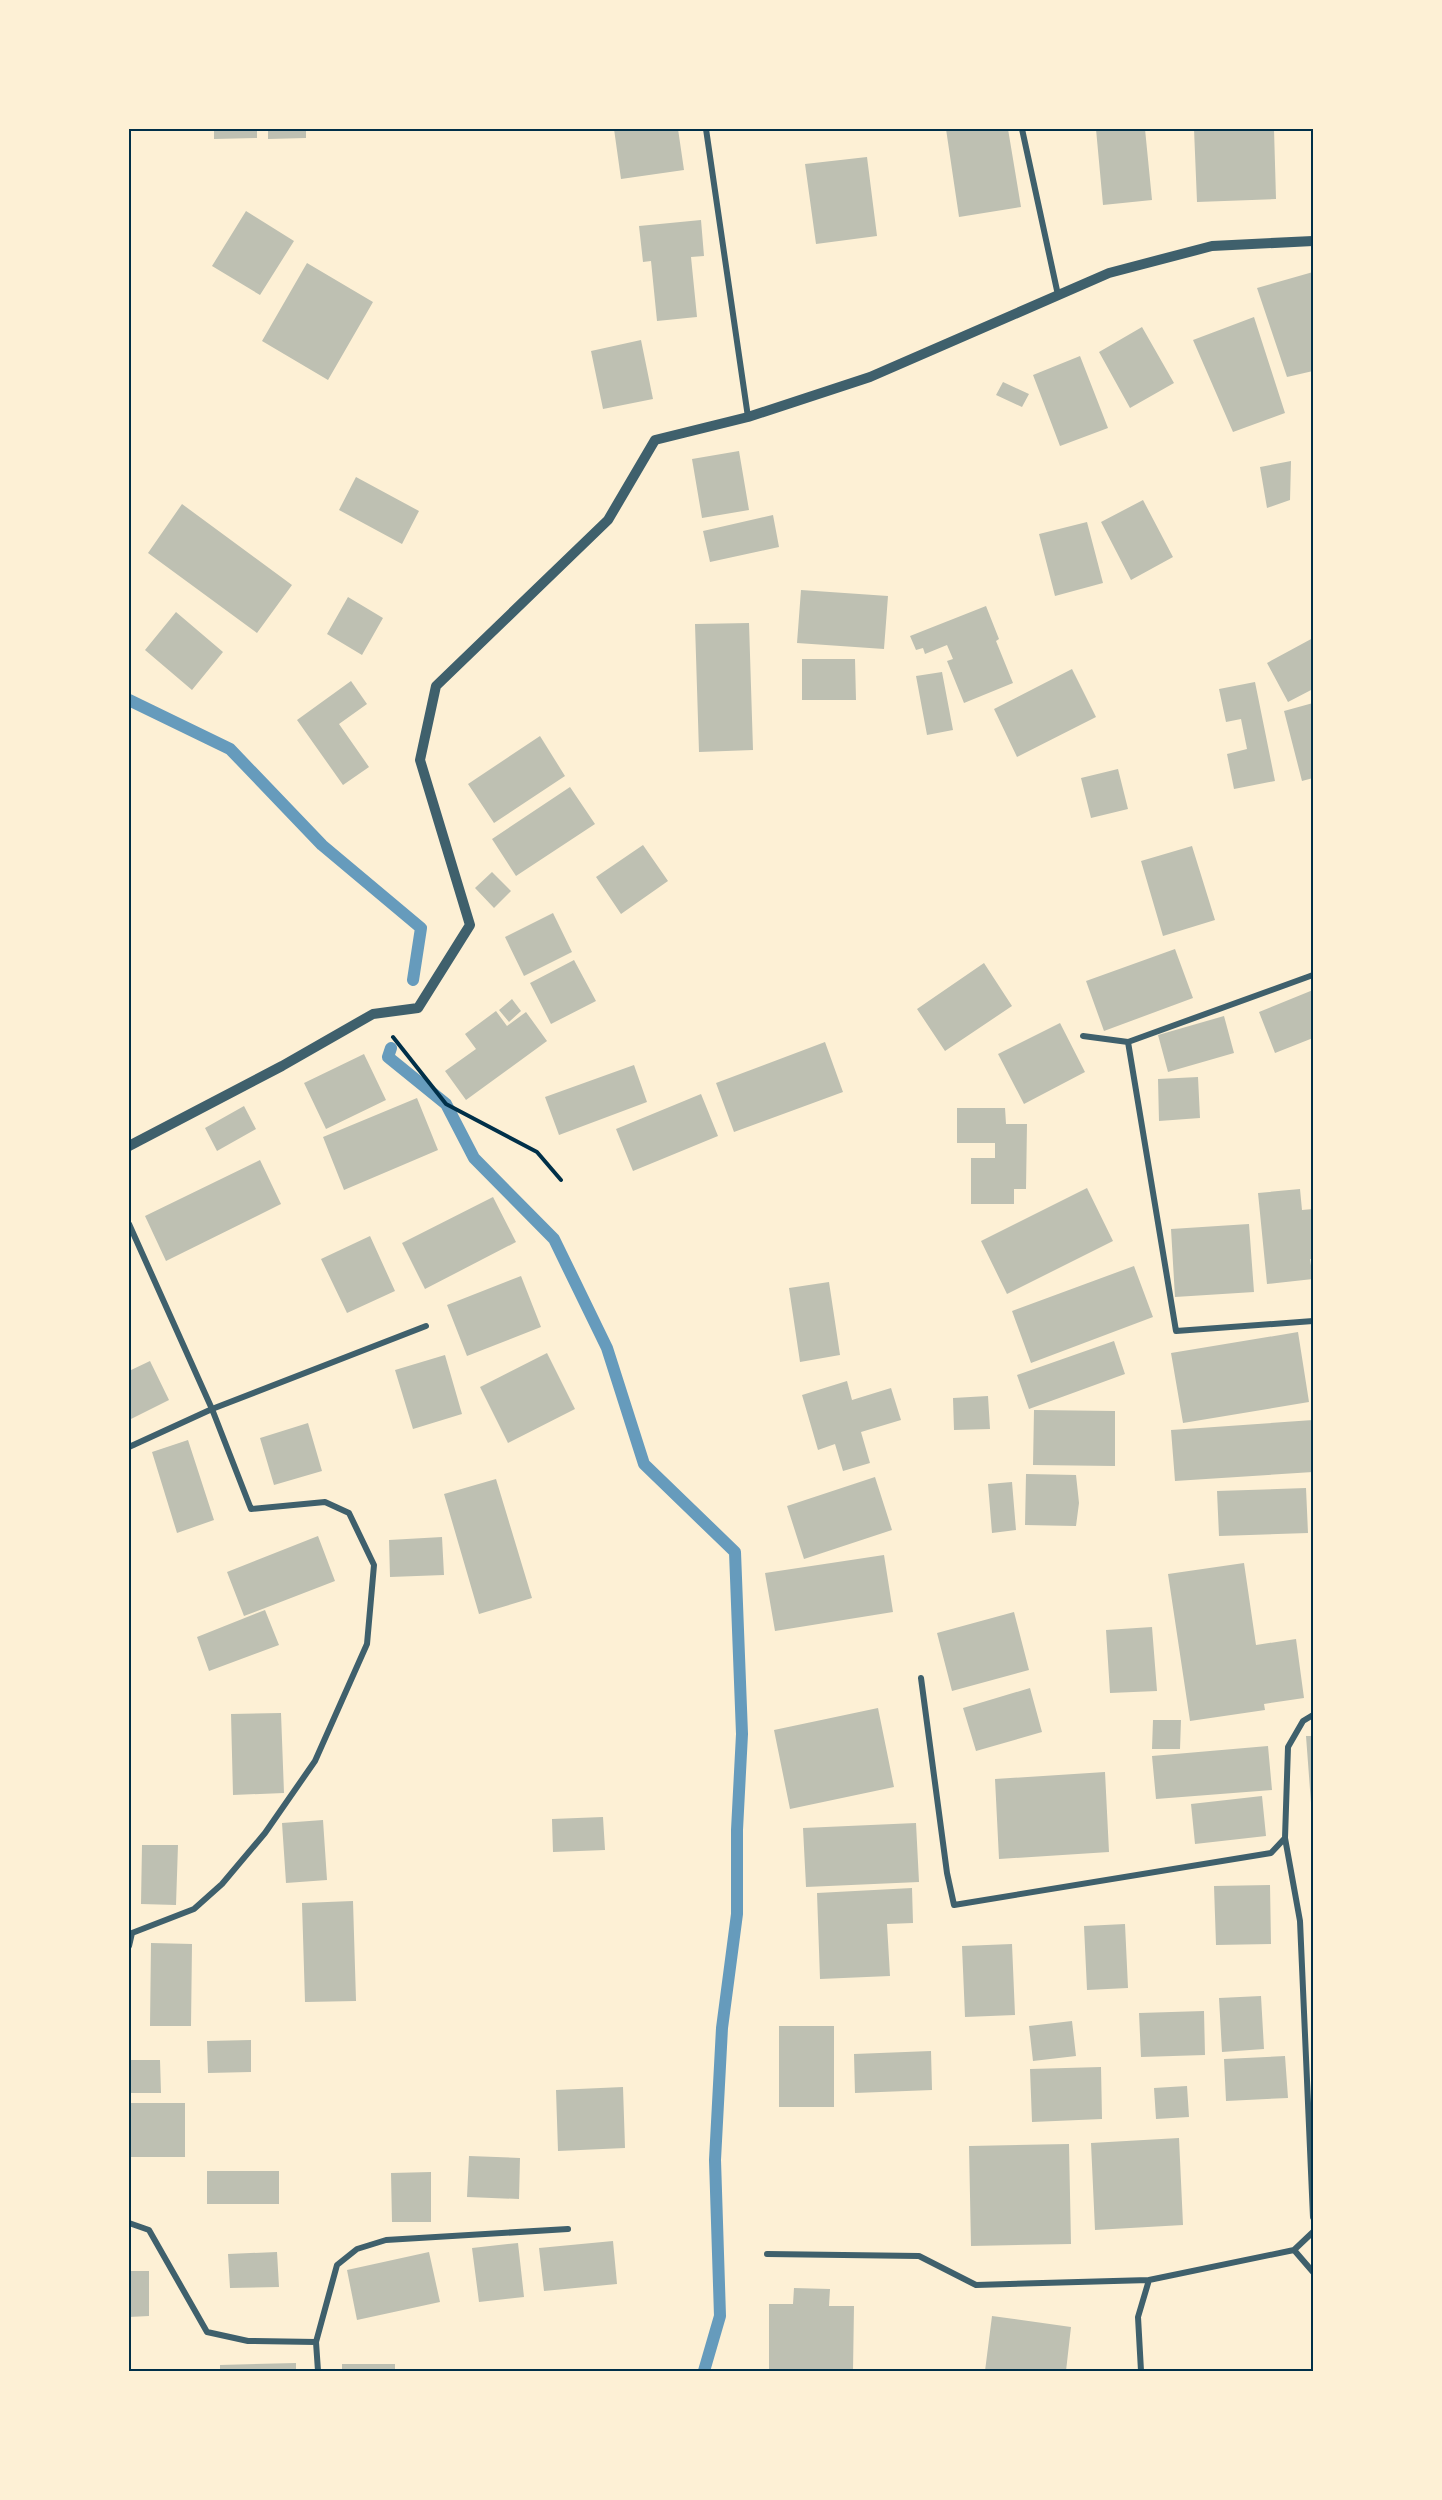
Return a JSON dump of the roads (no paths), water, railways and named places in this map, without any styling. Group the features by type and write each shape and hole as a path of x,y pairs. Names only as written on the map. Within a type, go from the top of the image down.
{"street":[{"path":"706,129 748,417"},
{"path":"1022,129 1058,296"},
{"path":"129,1146 282,1066 373,1014 418,1008 470,925 420,760 436,686 609,520 655,440 748,417 870,377 1109,273 1212,246 1313,240"},
{"path":"1083,1036 1128,1042 1313,975"},
{"path":"1128,1042 1176,1331 1313,1321"},
{"path":"129,1224 212,1409 251,1509 325,1502 349,1513 374,1565 367,1644 315,1761 265,1833 222,1884 194,1909 132,1933 129,1946"},
{"path":"129,1447 212,1409 426,1326"},
{"path":"921,1678 947,1873 954,1905 1271,1853 1285,1838"},
{"path":"1313,1715 1303,1721 1287,1747 1285,1838 1300,1921 1313,2217"},
{"path":"129,2223 149,2230 207,2332 248,2341 316,2342"},
{"path":"318,2371 316,2342 337,2265 357,2249 386,2240 568,2229"},
{"path":"767,2254 919,2256 976,2285 1149,2280 1294,2250 1313,2232"},
{"path":"1294,2250 1313,2271"},
{"path":"1141,2371 1138,2317 1149,2280"}],"waterway":[{"path":"129,700 230,749 322,845 421,928 413,980"},
{"path":"391,1048 388,1057 446,1104 474,1158 554,1239 607,1348 644,1464 735,1552 742,1734 737,1830 737,1914 722,2028 715,2160 720,2316 704,2371"}]}
